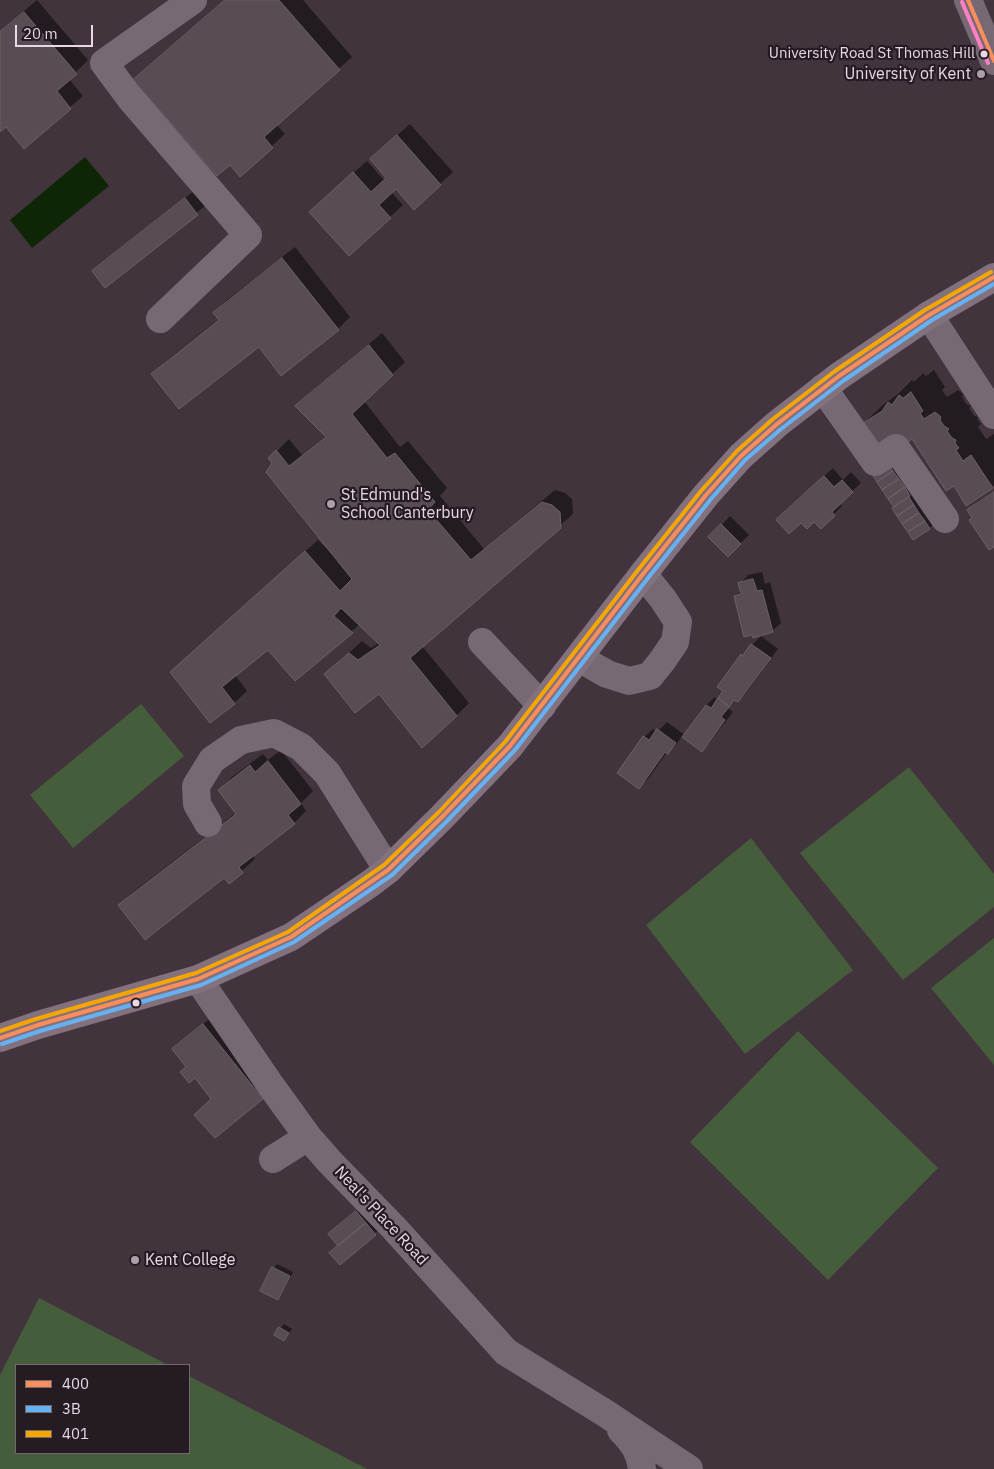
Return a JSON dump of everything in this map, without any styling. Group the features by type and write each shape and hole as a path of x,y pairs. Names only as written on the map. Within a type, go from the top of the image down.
{"main road":[{"path":"0,1038 38,1025 198,979 291,937 336,908 388,870 510,746 643,574 741,456 777,424 823,388 929,315 994,277"}],"street":[{"path":"160,319 248,234 130,98 104,63 193,0"},
{"path":"968,0 994,61"},
{"path":"929,315 994,415"},
{"path":"823,388 875,462 896,448 945,519"},
{"path":"579,658 607,674 629,681 650,676 662,661 675,642 678,622 643,574"},
{"path":"482,642 542,706"},
{"path":"208,823 197,804 196,786 212,760 241,740 274,733 301,747 327,773 388,870"},
{"name":"Neal's Place Road","path":"198,979 308,1137 328,1161 394,1228 506,1352 605,1413 689,1469"},
{"path":"273,1159 308,1137"},
{"name":"Neal's Place Road","path":"605,1413 634,1443 641,1457 642,1469"}],"shaded area":[{"path":"85,157 109,186 32,248 10,220"},
{"path":"141,704 184,756 73,848 30,795"},
{"path":"909,767 994,874 994,907 903,980 800,853"},
{"path":"751,838 853,970 745,1054 646,925"},
{"path":"994,938 994,1065 931,988"},
{"path":"798,1031 938,1168 828,1280 690,1142"},
{"path":"39,1298 166,1364 15,1364 15,1454 190,1454 190,1377 367,1469 0,1469 0,1375"}],"building":[{"path":"225,0 279,0 340,70 264,137 273,148 240,177 230,165 217,176 133,80"},
{"path":"24,12 77,74 57,91 71,109 24,149 6,127 0,132 0,32"},
{"path":"397,135 441,185 414,210 396,189 379,205 391,218 349,256 309,212 353,172 371,192 386,178 370,159"},
{"path":"185,198 198,215 105,288 92,271"},
{"path":"282,258 339,330 281,376 259,347 179,409 151,374 219,320 213,313"},
{"path":"369,345 393,375 352,414 387,458 395,453 435,502 428,510 471,560 542,502 552,505 560,512 561,528 410,658 457,716 422,748 379,694 355,713 324,674 349,653 358,660 380,645 341,608 334,616 353,633 295,681 268,650 222,687 235,704 210,723 170,672 305,551 340,591 352,579 266,472 272,463 268,458 276,450 289,466 326,437 295,406"},
{"path":"911,392 923,411 920,413 924,419 935,412 941,417 940,420 944,426 949,429 947,431 956,440 955,443 959,448 956,450 963,461 971,455 993,488 966,506 954,486 946,491 912,439 905,444 876,452 859,426 882,411 888,402 892,405 899,395 903,398"},
{"path":"888,463 893,471 877,482 872,474"},
{"path":"893,471 899,479 882,490 877,482"},
{"path":"824,476 834,487 842,480 853,492 832,512 835,516 821,529 814,522 807,529 801,523 789,534 776,520"},
{"path":"899,479 905,487 888,499 882,490"},
{"path":"905,487 910,496 894,507 888,499"},
{"path":"994,492 994,547 989,550 969,520 972,518 967,510"},
{"path":"909,497 914,505 897,516 892,508"},
{"path":"914,505 919,513 902,524 897,516"},
{"path":"919,513 925,521 908,532 902,524"},
{"path":"925,521 930,529 913,540 908,532"},
{"path":"721,524 741,544 728,557 708,537"},
{"path":"753,579 757,591 762,590 773,632 753,638 752,635 744,637 734,596 741,594 738,583"},
{"path":"751,644 771,658 738,702 734,700 729,707 718,698 723,691 717,687 741,654 742,656"},
{"path":"718,698 729,707 721,717 725,720 702,752 682,737 706,705 711,708"},
{"path":"657,729 676,743 668,754 665,752 639,789 617,773 643,736 649,740"},
{"path":"268,761 301,804 288,815 295,824 239,867 243,873 229,884 224,878 145,940 118,905 236,814 218,790 250,765 255,772"},
{"path":"203,1024 263,1099 215,1138 194,1115 211,1099 195,1078 189,1083 180,1072 186,1067 172,1049"},
{"path":"356,1211 366,1223 338,1246 328,1234"},
{"path":"366,1223 376,1235 340,1265 329,1253"},
{"path":"272,1267 290,1276 278,1300 260,1291"},
{"path":"279,1327 289,1333 284,1341 274,1335"}],"transit line":[{"name":"400","path":"968,0 994,61"},
{"path":"962,2 988,63"},
{"name":"401","path":"0,1031 196,973 288,932 384,865 438,813 505,742 638,570 701,491 737,451 773,419 835,371 925,310 991,272"},
{"name":"400","path":"0,1038 38,1025 198,979 291,937 388,870 510,746 643,574 706,495 741,456 777,424 839,376 929,315 994,277"},
{"name":"3B","path":"2,1044 40,1031 201,985 294,942 392,875 515,750 648,578 745,460 781,429 843,381 932,320 994,284"}],"place":[{"name":"University Road St Thomas Hill","path":"984,54"},
{"name":"University of Kent","path":"981,74"},
{"name":"St Edmund's School Canterbury","path":"331,504"},
{"name":"Kent College","path":"135,1260"}]}
